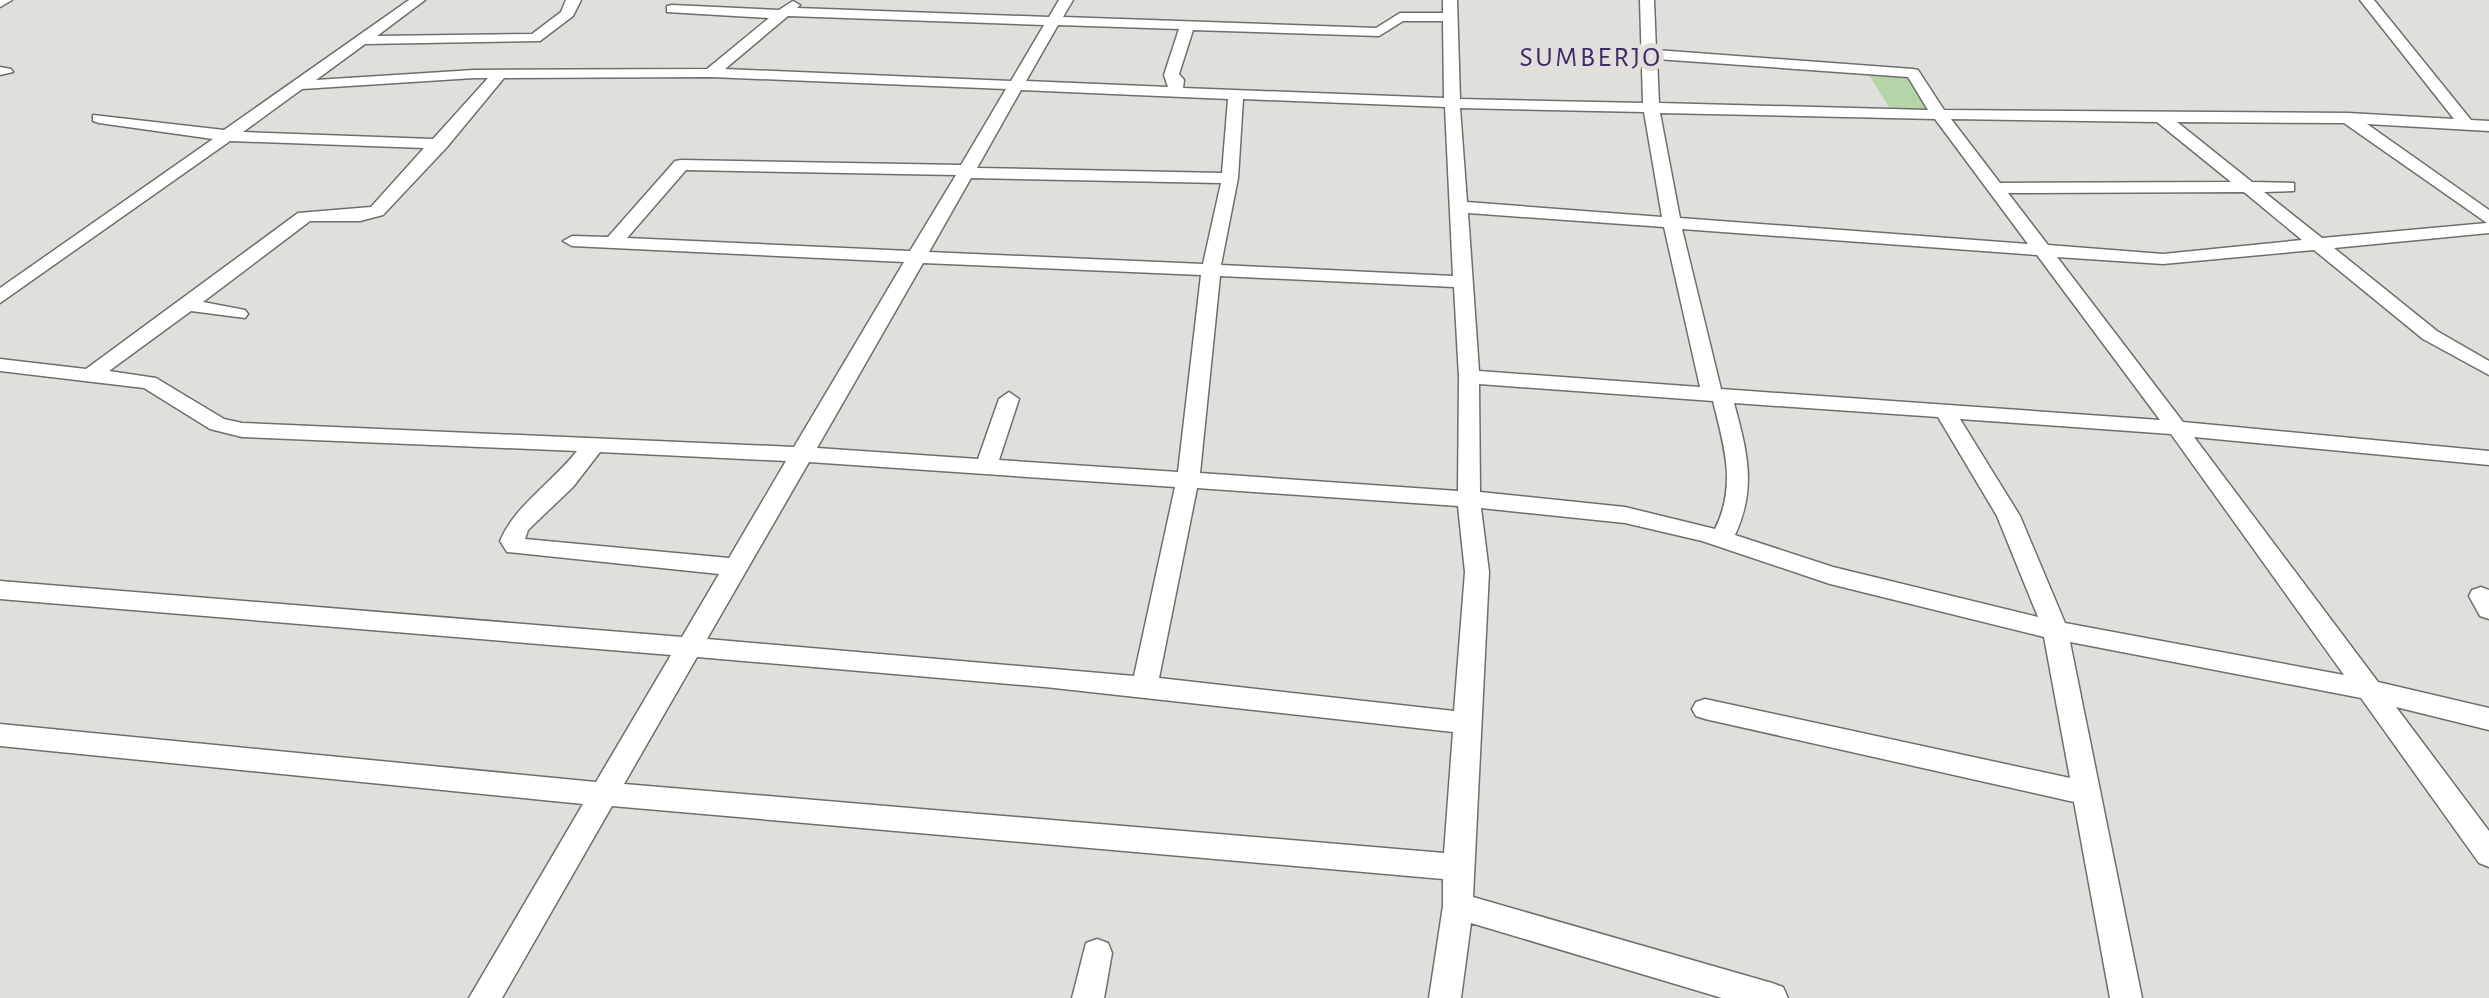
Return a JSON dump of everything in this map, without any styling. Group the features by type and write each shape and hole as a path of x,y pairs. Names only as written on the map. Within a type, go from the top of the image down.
{"street":[{"path":"0,296 418,0"},
{"path":"366,40 535,38 563,18 574,0"},
{"path":"485,998 800,454 920,257 1066,0"},
{"path":"1647,0 1651,108 1672,223 1741,472 1741,496 1714,537"},
{"path":"2367,0 2482,126"},
{"path":"672,9 704,5 1053,22 1379,32 1400,17 1449,8 1469,378 1469,499 1477,572 1458,906 1446,998"},
{"path":"711,73 789,10"},
{"path":"1175,92 1176,80 1171,75 1188,26"},
{"path":"1650,54 1914,73 1927,98 2177,428 2364,689 2489,854"},
{"path":"303,85 500,74 711,73 1452,103 2348,118 2482,126"},
{"path":"92,374 304,218 374,214 500,74"},
{"path":"1146,686 1188,479 1211,271 1230,178 1236,94"},
{"path":"2160,116 2445,346 2489,370"},
{"path":"99,118 229,136 441,144"},
{"path":"2348,118 2489,218"},
{"path":"613,243 681,165 1230,178"},
{"path":"1995,188 2288,187"},
{"path":"1459,207 2042,248 2133,258 2219,256 2489,228"},
{"path":"572,241 1464,282"},
{"path":"187,305 238,314"},
{"path":"0,365 149,382 217,424 242,430 800,454 1469,499 1625,515 1714,537 1760,555 2055,630 2364,689 2489,719"},
{"path":"1469,378 2177,428 2489,458"},
{"path":"986,466 1009,399"},
{"path":"1944,411 2001,495 2038,573 2055,630 2126,998"},
{"path":"594,445 565,482 518,526 512,541 515,546 735,567"},
{"path":"0,590 257,615 1146,686 1467,724"},
{"path":"1705,709 2085,793"},
{"path":"0,734 604,794 1458,867"},
{"path":"1458,906 1772,998"},
{"path":"1088,998 1096,954"}],"green space":[{"path":"1867,72 1911,74 1937,112 1891,110"}],"district":[{"name":"SUMBERJO","path":"1591,56"}]}
